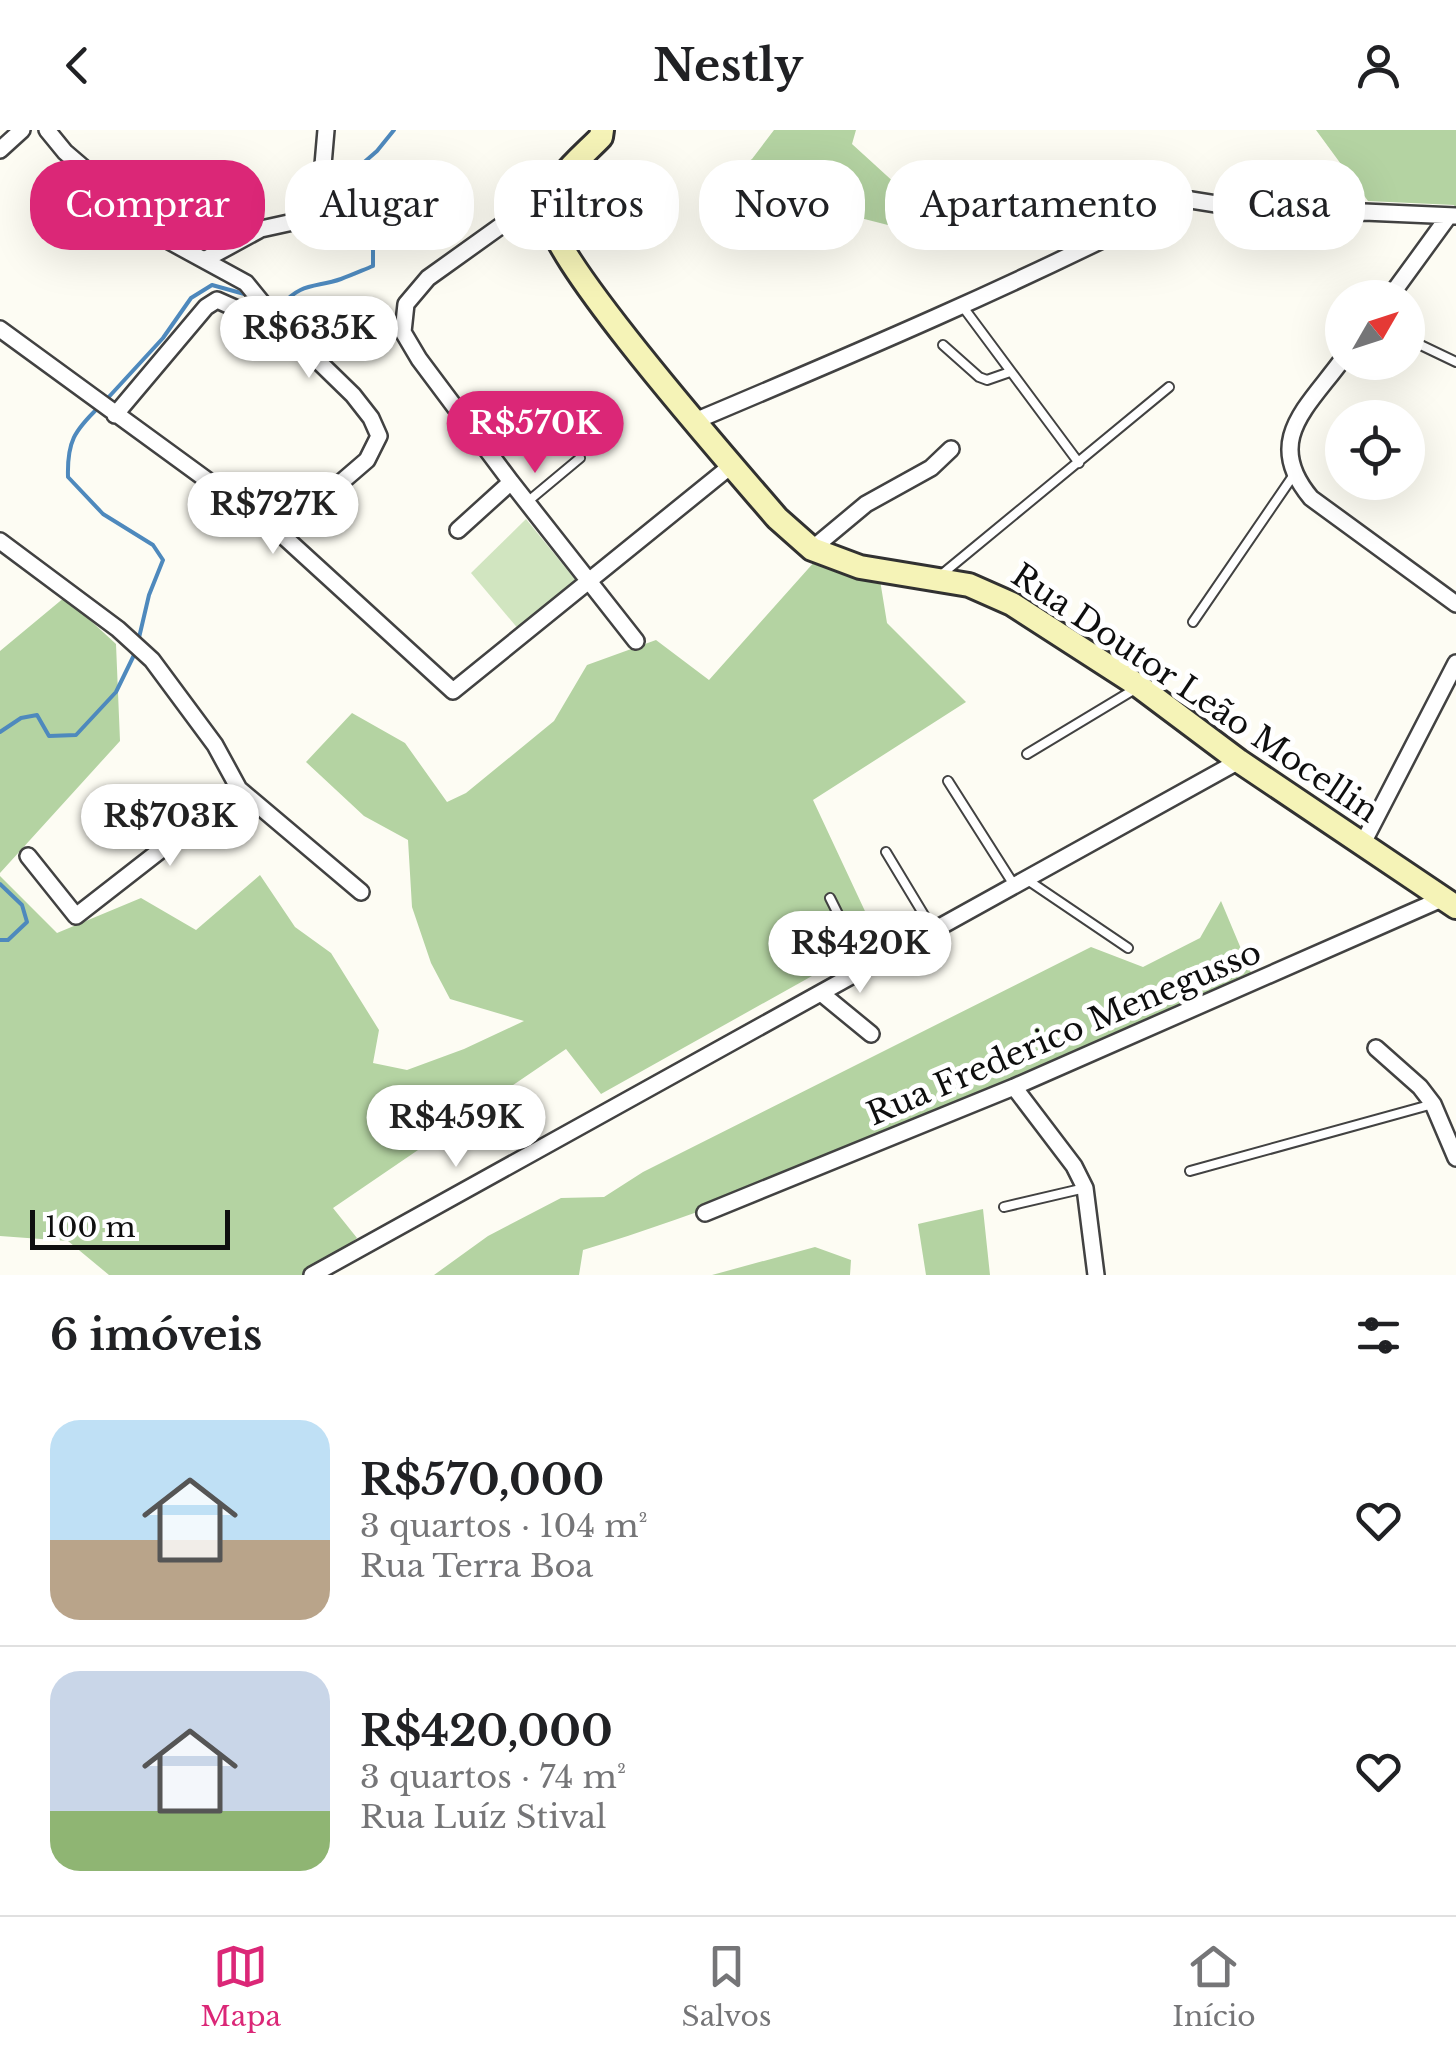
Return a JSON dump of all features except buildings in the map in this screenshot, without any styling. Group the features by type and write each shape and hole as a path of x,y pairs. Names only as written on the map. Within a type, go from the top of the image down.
{"street":[{"path":"0,150 22,130"},
{"path":"46,130 65,152 169,241 246,283 371,418 379,436 368,460 281,534"},
{"path":"204,260 261,229 292,222 313,209 321,188 326,130"},
{"path":"581,160 607,132"},
{"path":"695,421 963,307 1191,200 1286,216 1364,212 1452,217"},
{"path":"1403,280 1452,217"},
{"path":"494,231 428,278 406,304 403,332 526,502 636,642"},
{"name":"Rua Doutor Leão Mocellin","path":"563,250 587,288 695,421 777,518 812,549 860,567 970,585 1012,604 1139,686 1238,761 1450,903"},
{"path":"110,412 206,307 218,300 260,319 273,315"},
{"path":"0,329 281,534 453,691 732,465"},
{"path":"1327,380 1293,427 1289,449 1292,476 1310,498 1456,604"},
{"path":"812,549 866,504 931,468 951,449"},
{"path":"458,530 511,482"},
{"path":"0,541 118,629 152,660 215,745 239,789 361,892"},
{"path":"1364,843 1456,663"},
{"path":"312,1275 1238,761"},
{"path":"28,856 76,916 239,789"},
{"name":"Rua Frederico Menegusso","path":"705,1214 1450,903"},
{"path":"821,992 871,1034"},
{"path":"1376,1048 1420,1086 1433,1104 1456,1158"},
{"path":"1014,1087 1074,1166 1085,1188 1096,1275"}],"lane":[{"path":"963,307 1079,463"},
{"path":"943,345 986,380 1010,372"},
{"path":"1425,347 1456,362"},
{"path":"938,577 1169,388"},
{"path":"526,502 580,458"},
{"path":"1193,622 1292,476"},
{"path":"1027,754 1139,686"},
{"path":"948,781 1020,882 1128,948"},
{"path":"886,852 933,930"},
{"path":"830,898 865,968"},
{"path":"1190,1171 1433,1104"},
{"path":"1004,1207 1085,1188"}],"green space":[{"path":"774,130 856,130 852,144 885,174 885,224 865,219 865,160 752,159"},
{"path":"1316,130 1456,130 1456,209 1454,205 1368,201 1365,160 1338,160"},
{"path":"526,519 578,583 520,631 471,573"},
{"path":"816,560 880,580 887,623 966,702 813,800 878,939 601,1094 566,1049 333,1208 357,1238 310,1275 109,1275 68,1241 0,1236 0,876 57,933 141,898 196,930 260,875 295,927 331,953 379,1030 373,1063 407,1070 464,1049 524,1021 450,999 431,963 412,907 408,840 364,816 306,762 352,713 405,743 447,802 466,793 554,721 587,665 656,640 709,680"},
{"path":"65,597 116,644 120,741 0,873 0,651"},
{"path":"1221,901 1252,975 838,1158 583,1250 579,1275 434,1275 488,1236 561,1198 604,1197 643,1172 1091,947 1143,967 1200,938"},
{"path":"983,1209 990,1275 926,1275 918,1224"},
{"path":"815,1247 851,1260 850,1275 712,1275"}],"waterway":[{"path":"271,303 281,306 302,289 373,266 373,249 343,233 354,171 394,130"},
{"path":"106,400 163,338 191,298 212,285 248,295"},
{"path":"99,407 74,438 68,477 103,514 153,545 163,560 149,595 138,642"},
{"path":"0,732 21,718 37,715 49,736 76,735 116,692 136,651"},
{"path":"0,884 22,905 27,922 8,940 0,940"}]}
